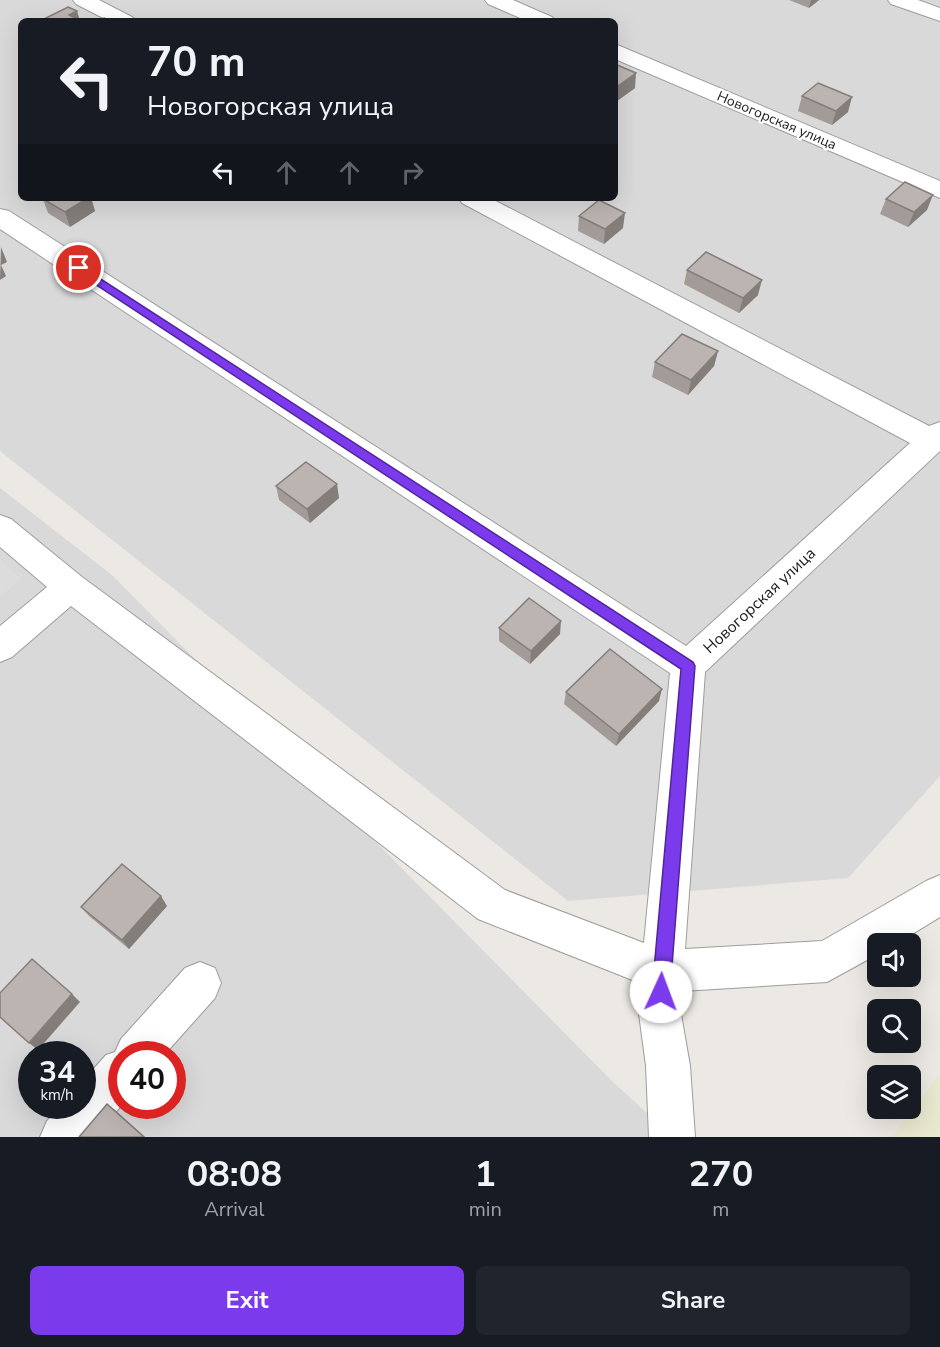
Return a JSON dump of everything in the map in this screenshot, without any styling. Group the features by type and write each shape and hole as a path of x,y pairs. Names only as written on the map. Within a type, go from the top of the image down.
{"street":[{"path":"83,0 119,18"},
{"path":"495,0 537,18"},
{"path":"898,0 940,15"},
{"name":"Новогорская улица","path":"618,52 940,190"},
{"name":"Новогорская улица","path":"0,217 688,666 936,436 477,201"},
{"path":"0,528 70,587 492,905 662,971 827,961 940,895"},
{"path":"0,647 70,587"},
{"path":"672,1137 668,1066 660,1014 688,666"},
{"path":"148,1041 200,983"},
{"path":"63,1137 108,1087"}],"shaded area":[{"path":"0,0 940,0 940,776 848,878 568,901 0,451"},
{"path":"0,488 112,575 612,1081 673,1137 0,1137"},
{"path":"0,561 22,579 0,596"}],"green space":[{"path":"940,1074 940,1137 891,1137 905,1119 921,1119 921,1098"}],"building":[{"path":"68,7 77,11 69,15 75,18 46,18"},
{"path":"618,65 636,73 618,86"},
{"path":"818,83 852,97 836,111 802,96"},
{"path":"905,182 933,195 914,212 886,199"},
{"path":"46,201 83,201 65,212"},
{"path":"598,201 625,213 605,229 579,216"},
{"path":"706,252 762,280 743,298 687,270"},
{"path":"682,334 718,351 691,380 655,362"},
{"path":"306,462 337,484 307,509 276,486"},
{"path":"529,598 561,621 531,651 499,628"},
{"path":"610,649 662,689 619,734 566,692"},
{"path":"122,864 161,896 122,940 81,907"},
{"path":"32,959 72,994 31,1041 27,1041 0,1017 0,993"},
{"path":"107,1104 108,1119 124,1119 144,1137 79,1137"}],"route":[{"path":"79,268 688,666 661,992"}]}
